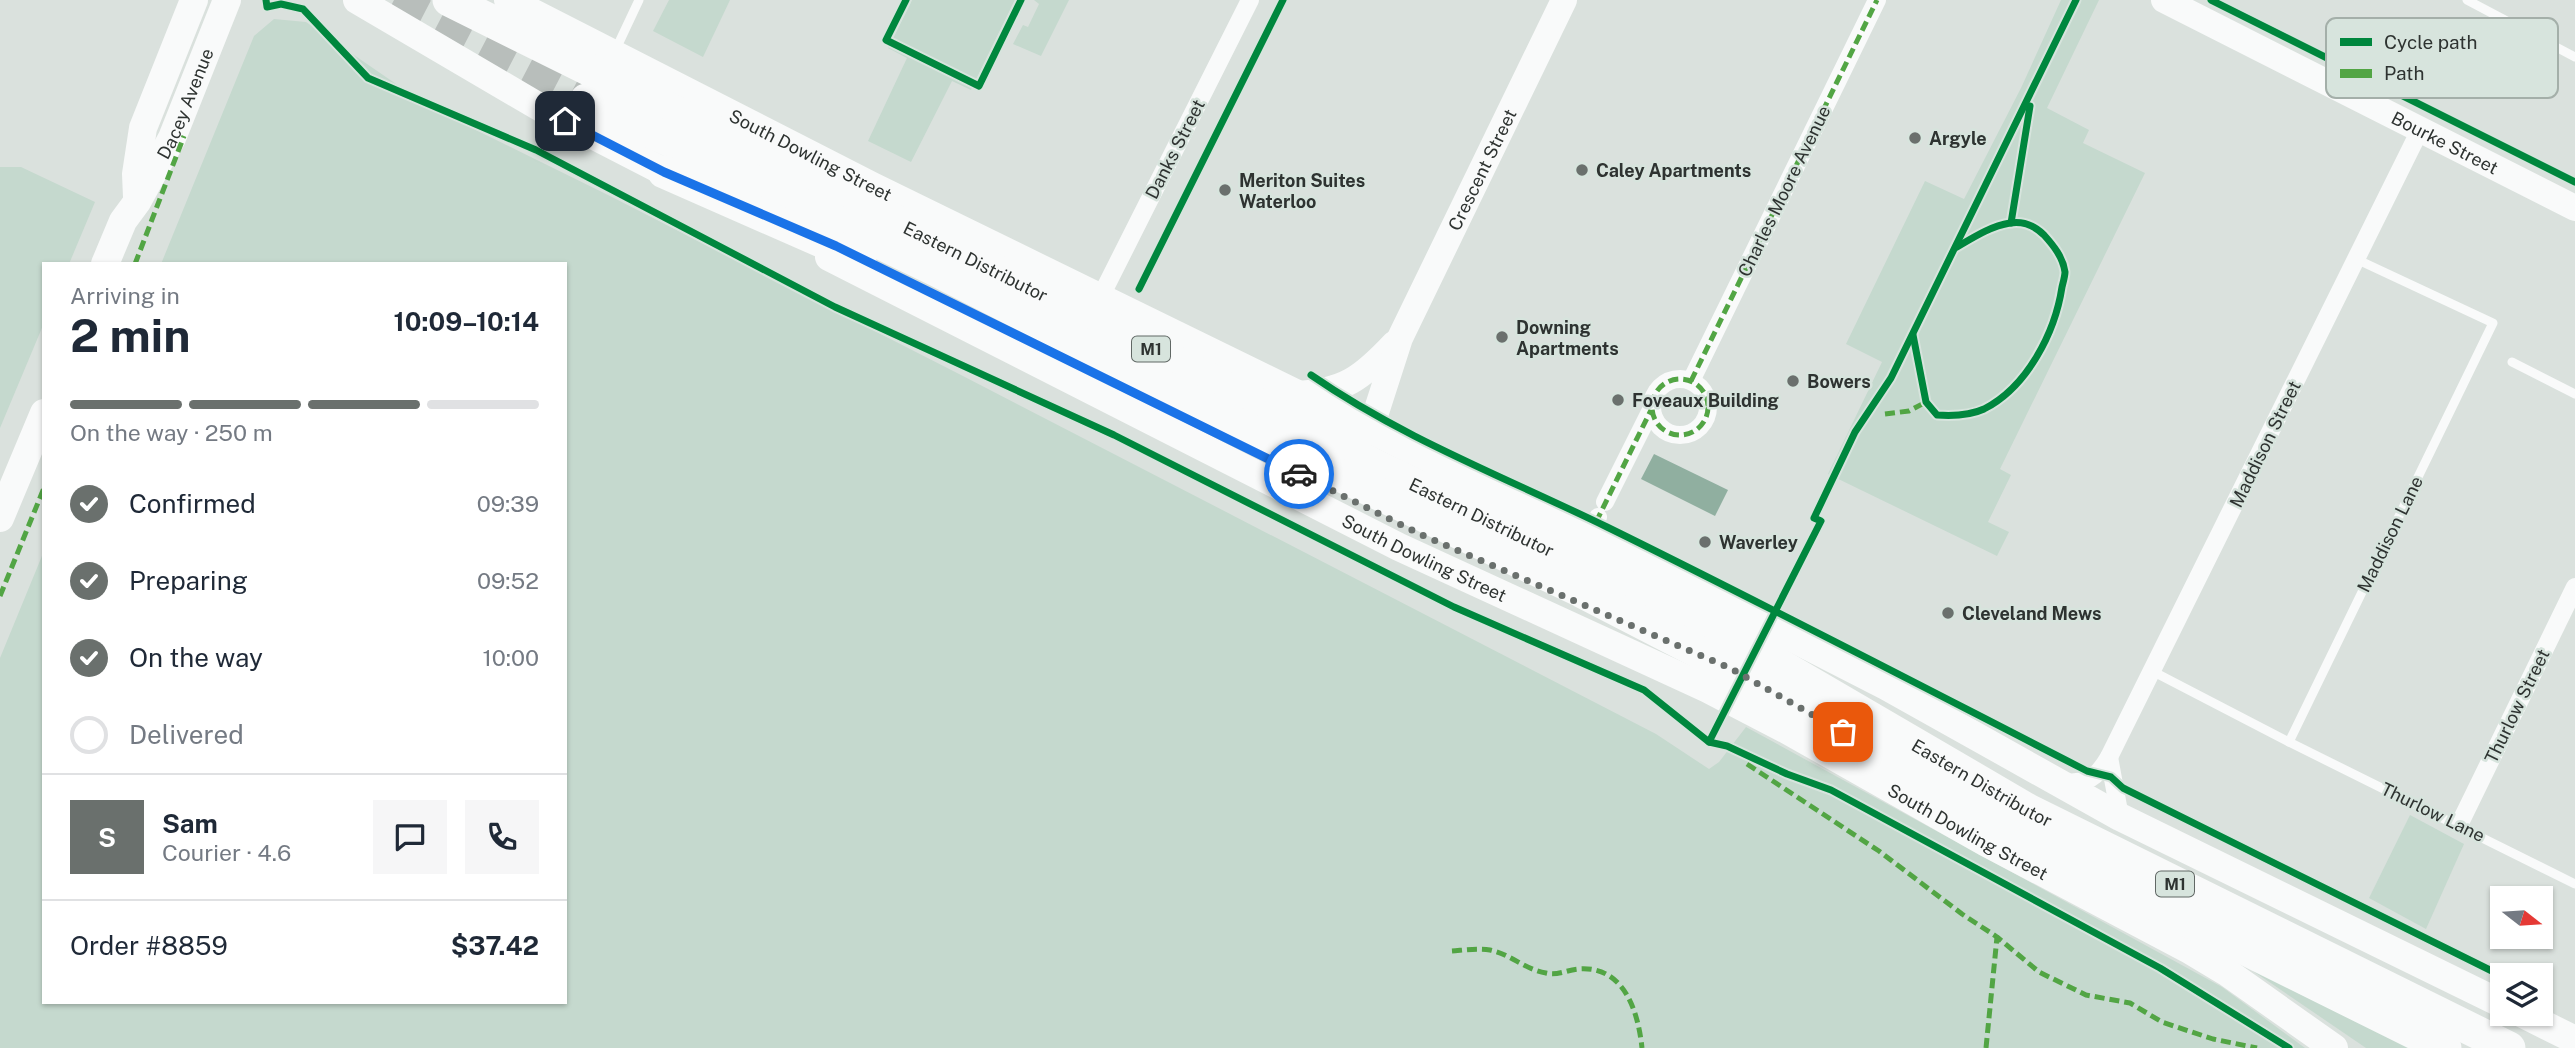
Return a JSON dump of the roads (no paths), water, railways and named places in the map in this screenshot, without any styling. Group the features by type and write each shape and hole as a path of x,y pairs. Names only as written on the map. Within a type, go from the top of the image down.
{"highway":[{"name":"Eastern Distributor","path":"449,0 1113,329 1370,463 1735,639 2028,810 2509,1048"},
{"name":"Eastern Distributor","path":"586,100 936,270 1300,456 1581,591 1730,668 2024,836 2445,1048"},
{"path":"664,172 836,246 1422,535 1730,668"}],"main road":[{"path":"170,58 172,0"},
{"name":"Dacey Avenue","path":"137,202 136,174 143,128 194,0"},
{"name":"Dacey Avenue","path":"106,262 123,220 137,202 172,138 227,0"},
{"path":"214,31 246,0"},
{"name":"South Dowling Street","path":"357,0 548,112 664,172 1399,547 1708,689 1787,730 1985,842 2188,949 2228,973 2334,1048"},
{"name":"South Dowling Street","path":"508,0 872,186 1705,593 1886,687 2120,817 2490,998"},
{"name":"Crescent Street","path":"1370,431 1400,338 1564,0"},
{"name":"Bourke Street","path":"2164,0 2326,82"},
{"name":"Bourke Street","path":"2357,98 2575,208"},
{"name":"Crescent Street","path":"1296,394 1333,390 1353,382 1370,369 1400,338"},
{"path":"0,518 42,417"},
{"path":"2546,1026 2575,1041"}],"street":[{"name":"Danks Street","path":"1100,298 1250,0"},
{"name":"Charles Moore Avenue","path":"1691,381 1877,0"},
{"name":"Maddison Street","path":"2060,783 2082,783 2099,774 2109,757 2420,130"},
{"path":"1600,514 1651,410 1656,391 1663,384 1672,380 1691,381 1704,393 1708,410 1701,426 1686,435 1668,433 1660,428 1651,410"},
{"name":"Thurlow Street","path":"2459,825 2575,587"},
{"path":"2109,757 2120,817"}],"lane":[{"path":"614,52 639,0"},
{"path":"2467,0 2501,18"},
{"path":"2558,48 2575,57"},
{"name":"Maddison Lane","path":"2290,742 2493,323 2356,259"},
{"path":"2512,362 2575,394"},
{"path":"2152,671 2290,742"},
{"name":"Thurlow Lane","path":"2290,742 2575,884"}],"tunnel":[{"path":"394,0 586,100"}],"place":[{"name":"Argyle","path":"1915,138"},
{"name":"Caley Apartments","path":"1582,170"},
{"name":"Meriton Suites Waterloo","path":"1225,190"},
{"name":"Downing Apartments","path":"1502,337"},
{"name":"Bowers","path":"1793,381"},
{"name":"Foveaux Building","path":"1618,400"},
{"name":"Waverley","path":"1705,542"},
{"name":"Cleveland Mews","path":"1948,613"}]}
